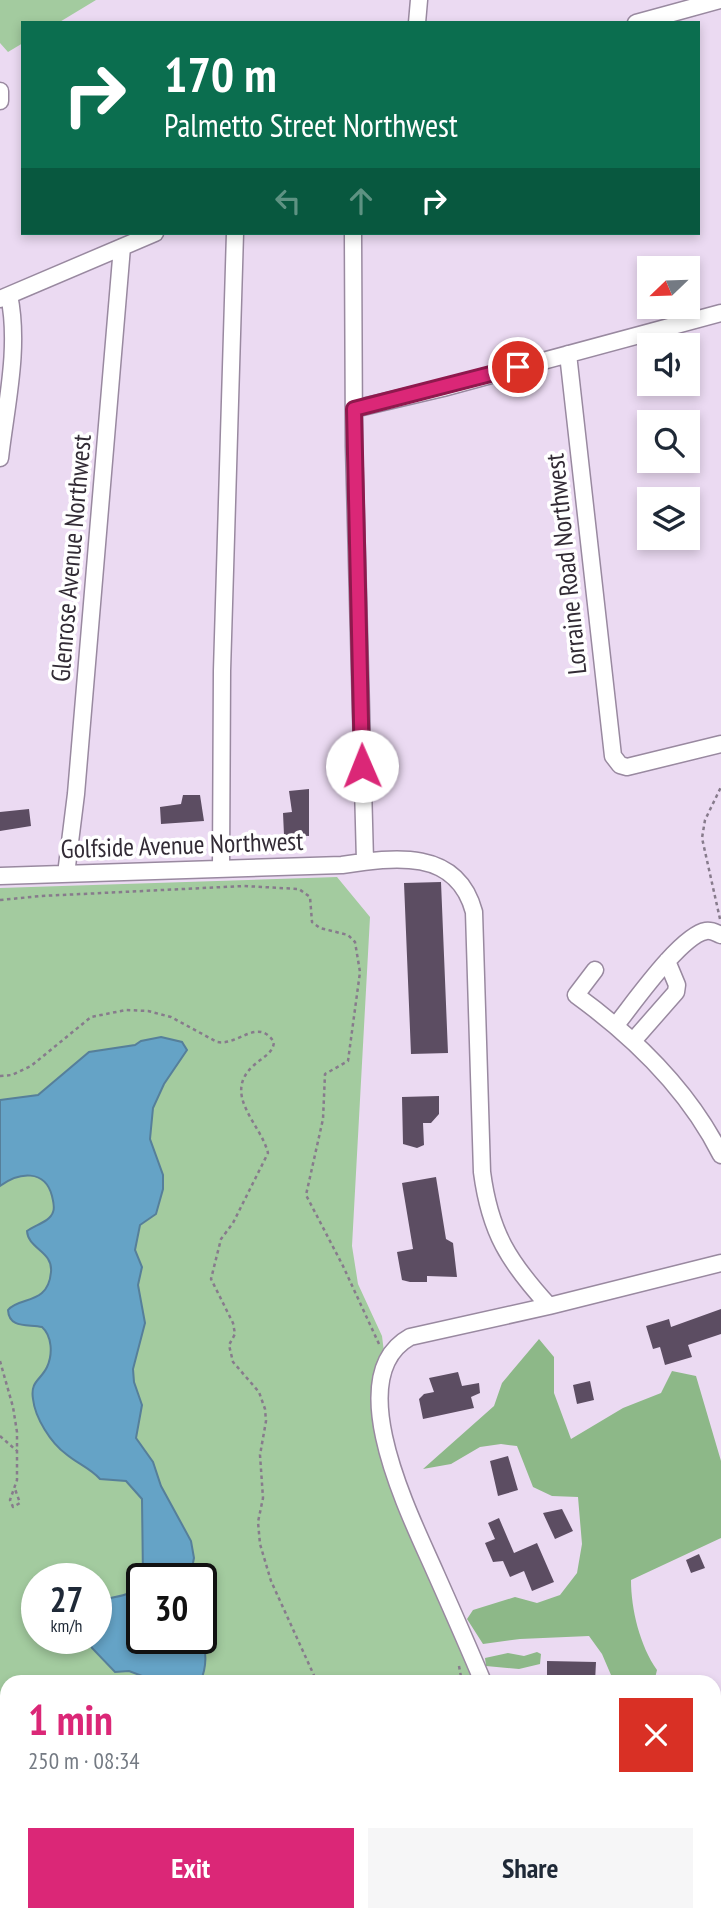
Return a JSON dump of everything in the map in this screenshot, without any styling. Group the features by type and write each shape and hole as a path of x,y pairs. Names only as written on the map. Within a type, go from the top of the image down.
{"street":[{"path":"417,21 419,0"},
{"path":"643,21 720,0"},
{"path":"0,91 0,101"},
{"path":"0,458 13,347 13,315 5,297 150,235"},
{"path":"221,869 222,671 235,235"},
{"path":"353,235 354,409 365,861"},
{"name":"Glenrose Avenue Northwest","path":"66,874 76,794 122,247"},
{"path":"354,409 721,313"},
{"name":"Lorraine Road Northwest","path":"568,354 613,756 620,765 627,767 721,744"},
{"name":"Golfside Avenue Northwest","path":"0,876 342,864 400,859 441,867 458,880 470,898 474,912 482,1172 485,1195 504,1250 518,1271 549,1306"},
{"path":"616,1025 667,961 703,931 721,935"},
{"path":"633,1041 676,992 677,985 667,961"},
{"path":"595,970 576,995 633,1041 693,1107 721,1154"},
{"path":"481,1675 394,1474 381,1409 384,1369 393,1350 410,1338 721,1263"}],"path":[{"path":"721,787 705,820 702,838 721,922"},
{"path":"0,900 244,886 299,889 310,897 312,922 320,928 348,935 355,942 360,972 348,1061 325,1074 323,1119 306,1195 343,1266 380,1347"},
{"path":"0,1076 31,1066 90,1017 125,1010 148,1010 171,1017 224,1044 260,1031 275,1042 272,1050 245,1074 242,1084 246,1108 268,1153 233,1223 221,1239 211,1279 233,1323 235,1334 229,1345 233,1362 264,1401 266,1422 260,1455 263,1498 258,1522 260,1544 271,1581 314,1675"},
{"path":"0,1361 16,1420 15,1489"},
{"path":"0,1436 17,1451"},
{"path":"458,1659 461,1675"}],"green space":[{"path":"0,0 96,0 61,21 21,21 21,44 8,52 0,43"},
{"path":"337,877 370,917 352,1246 358,1284 382,1336 384,1352 377,1374 397,1502 471,1675 0,1675 0,888"},
{"path":"539,1339 554,1357 554,1393 571,1439 623,1408 661,1393 672,1371 696,1376 721,1461 721,1538 631,1580 638,1627 657,1670 656,1675 611,1675 602,1654 589,1636 520,1639 483,1644 467,1619 473,1610 515,1597 537,1603 560,1595 577,1573 582,1544 578,1497 552,1496 533,1487 517,1446 501,1444 480,1447 451,1464 423,1469 494,1406 502,1383"},
{"path":"537,1652 541,1654 540,1664 519,1669 486,1666 485,1658 508,1653 524,1656"}],"water":[{"path":"161,1037 182,1042 187,1050 164,1084 153,1108 150,1139 163,1175 163,1189 156,1214 140,1225 135,1250 142,1267 138,1285 145,1323 133,1369 134,1382 142,1405 136,1438 153,1462 161,1486 191,1541 193,1563 143,1563 142,1499 126,1481 100,1479 60,1449 45,1430 34,1406 32,1393 49,1362 50,1340 42,1327 16,1323 9,1316 8,1310 39,1295 49,1283 51,1265 31,1242 27,1231 45,1221 54,1210 49,1187 37,1177 23,1176 0,1186 0,1100 38,1095 89,1052 135,1045"},
{"path":"125,1595 126,1654 205,1654 203,1675 140,1675 129,1671 115,1672 98,1654 112,1654 112,1597"}],"building":[{"path":"309,789 309,836 284,835 283,813 292,812 289,791"},
{"path":"183,795 200,795 204,821 161,824 160,807 181,804"},
{"path":"29,809 31,826 0,831 0,812"},
{"path":"441,882 448,1053 411,1054 404,883"},
{"path":"439,1096 439,1114 431,1123 423,1123 424,1145 417,1148 403,1144 402,1097"},
{"path":"436,1177 446,1239 453,1243 457,1277 427,1276 427,1282 402,1280 397,1252 413,1249 402,1183"},
{"path":"721,1309 721,1334 688,1345 692,1357 665,1365 660,1347 653,1349 646,1326 669,1319 671,1327"},
{"path":"458,1372 462,1386 479,1383 480,1393 471,1397 474,1408 423,1419 419,1399 424,1394 434,1392 429,1378"},
{"path":"590,1381 594,1400 577,1404 573,1385"},
{"path":"508,1456 518,1490 498,1496 490,1461"},
{"path":"562,1509 573,1531 555,1539 543,1513"},
{"path":"499,1518 514,1553 537,1543 554,1582 532,1591 524,1571 510,1577 503,1561 493,1562 485,1543 495,1539 488,1523"},
{"path":"699,1554 705,1568 691,1573 686,1560"},
{"path":"547,1661 596,1662 595,1675 547,1675"}],"route":[{"path":"362,766 354,409 518,367"}]}
